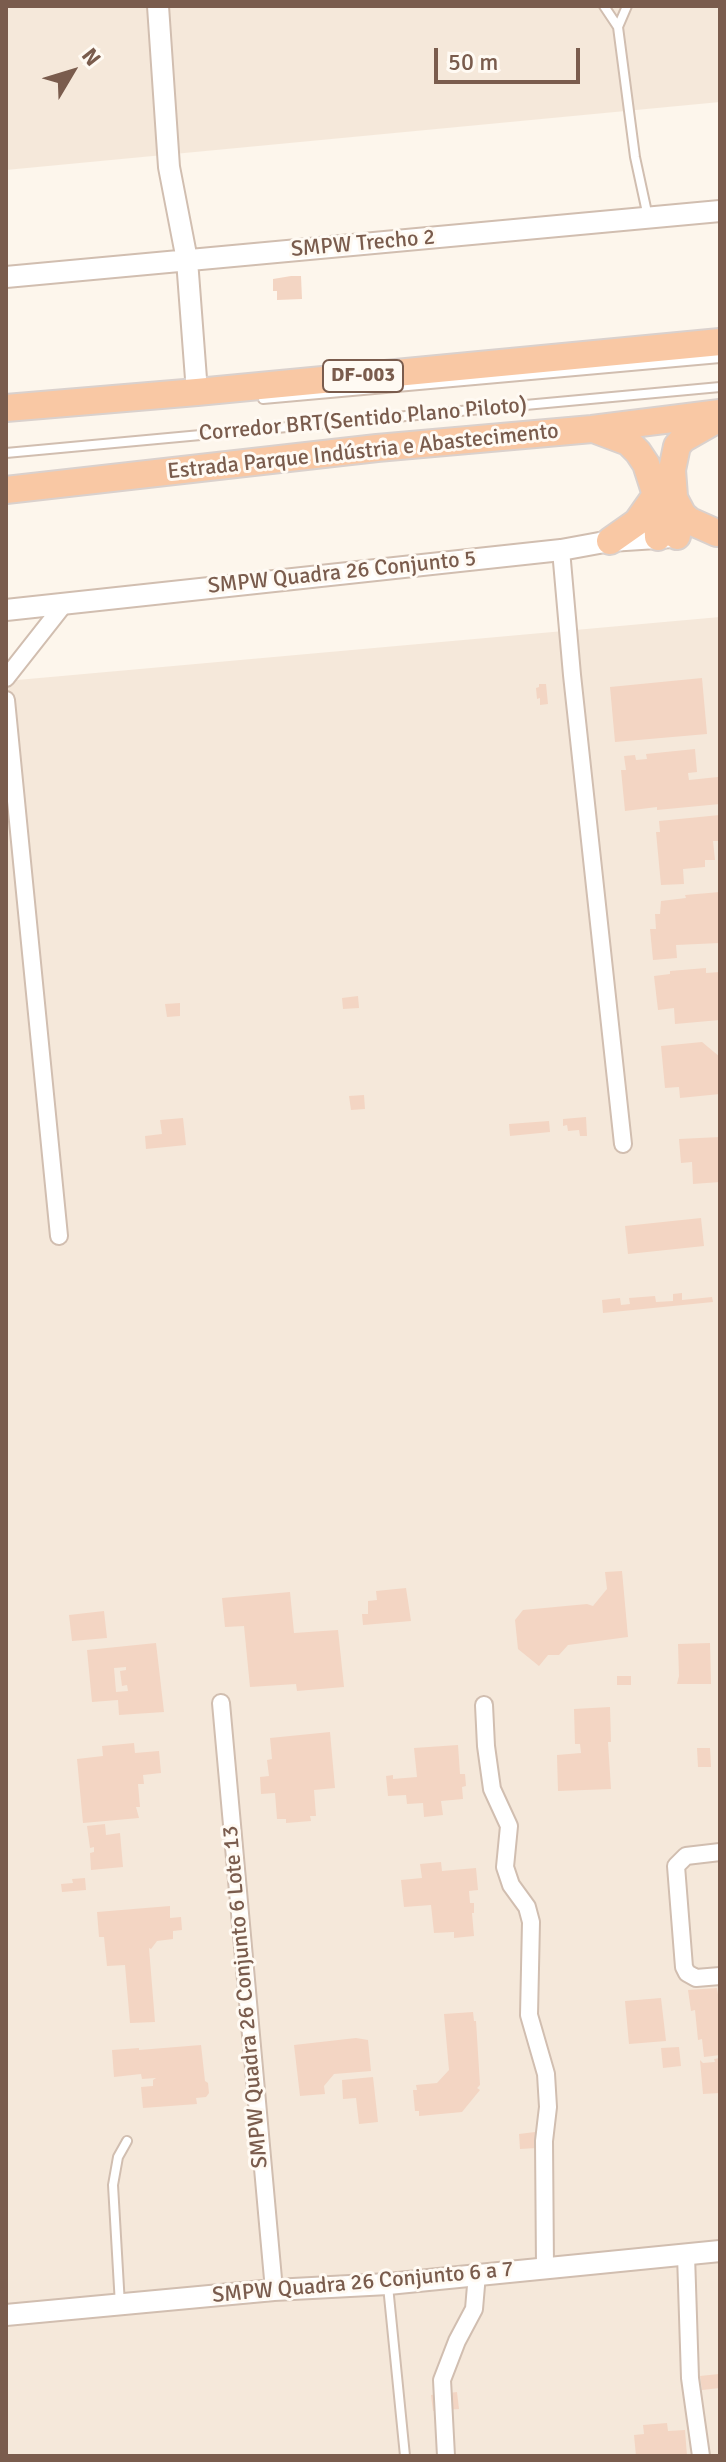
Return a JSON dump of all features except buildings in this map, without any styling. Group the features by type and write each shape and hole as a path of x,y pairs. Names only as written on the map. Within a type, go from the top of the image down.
{"highway":[{"name":"DF-003","path":"6,408 720,342"},
{"name":"Estrada Parque Indústria e Abastecimento","path":"6,490 377,448 720,416"},
{"path":"668,537 665,497 677,446 720,416"},
{"path":"592,429 628,442 638,452 665,497 690,521 719,533"},
{"path":"610,541 665,497"}],"street":[{"path":"158,6 169,167 187,260 197,392"},
{"name":"SMPW Trecho 2","path":"6,277 720,211"},
{"name":"SMPW Quadra 26 Conjunto 5","path":"6,610 561,550 610,541 719,533"},
{"path":"561,550 623,1144"},
{"path":"6,678 65,603"},
{"path":"6,700 59,1236"},
{"name":"SMPW Quadra 26 Conjunto 6 Lote 13","path":"221,1703 274,2290"},
{"path":"484,1705 492,1789 509,1826 505,1867 511,1885 527,1907 531,1922 529,2015 546,2074 548,2107 544,2141 545,2267"},
{"path":"720,1852 686,1856 676,1866 684,1967 696,1978 720,1976"},
{"name":"SMPW Quadra 26 Conjunto 6 a 7","path":"6,2315 274,2290 388,2284 720,2251"},
{"path":"686,2255 690,2378 701,2456"},
{"path":"446,2456 442,2380 474,2309 477,2274"}],"lane":[{"path":"604,6 618,27 635,157 649,218"},
{"path":"618,27 627,6"},
{"path":"249,400 720,358"},
{"name":"Corredor BRT(Sentido Plano Piloto)","path":"6,453 720,387"},
{"path":"120,2305 113,2185 118,2157 127,2141"},
{"path":"388,2284 405,2456"}],"shaded area":[{"path":"6,6 720,6 720,102 6,170"},
{"path":"720,617 720,2456 6,2456 6,681"}]}
